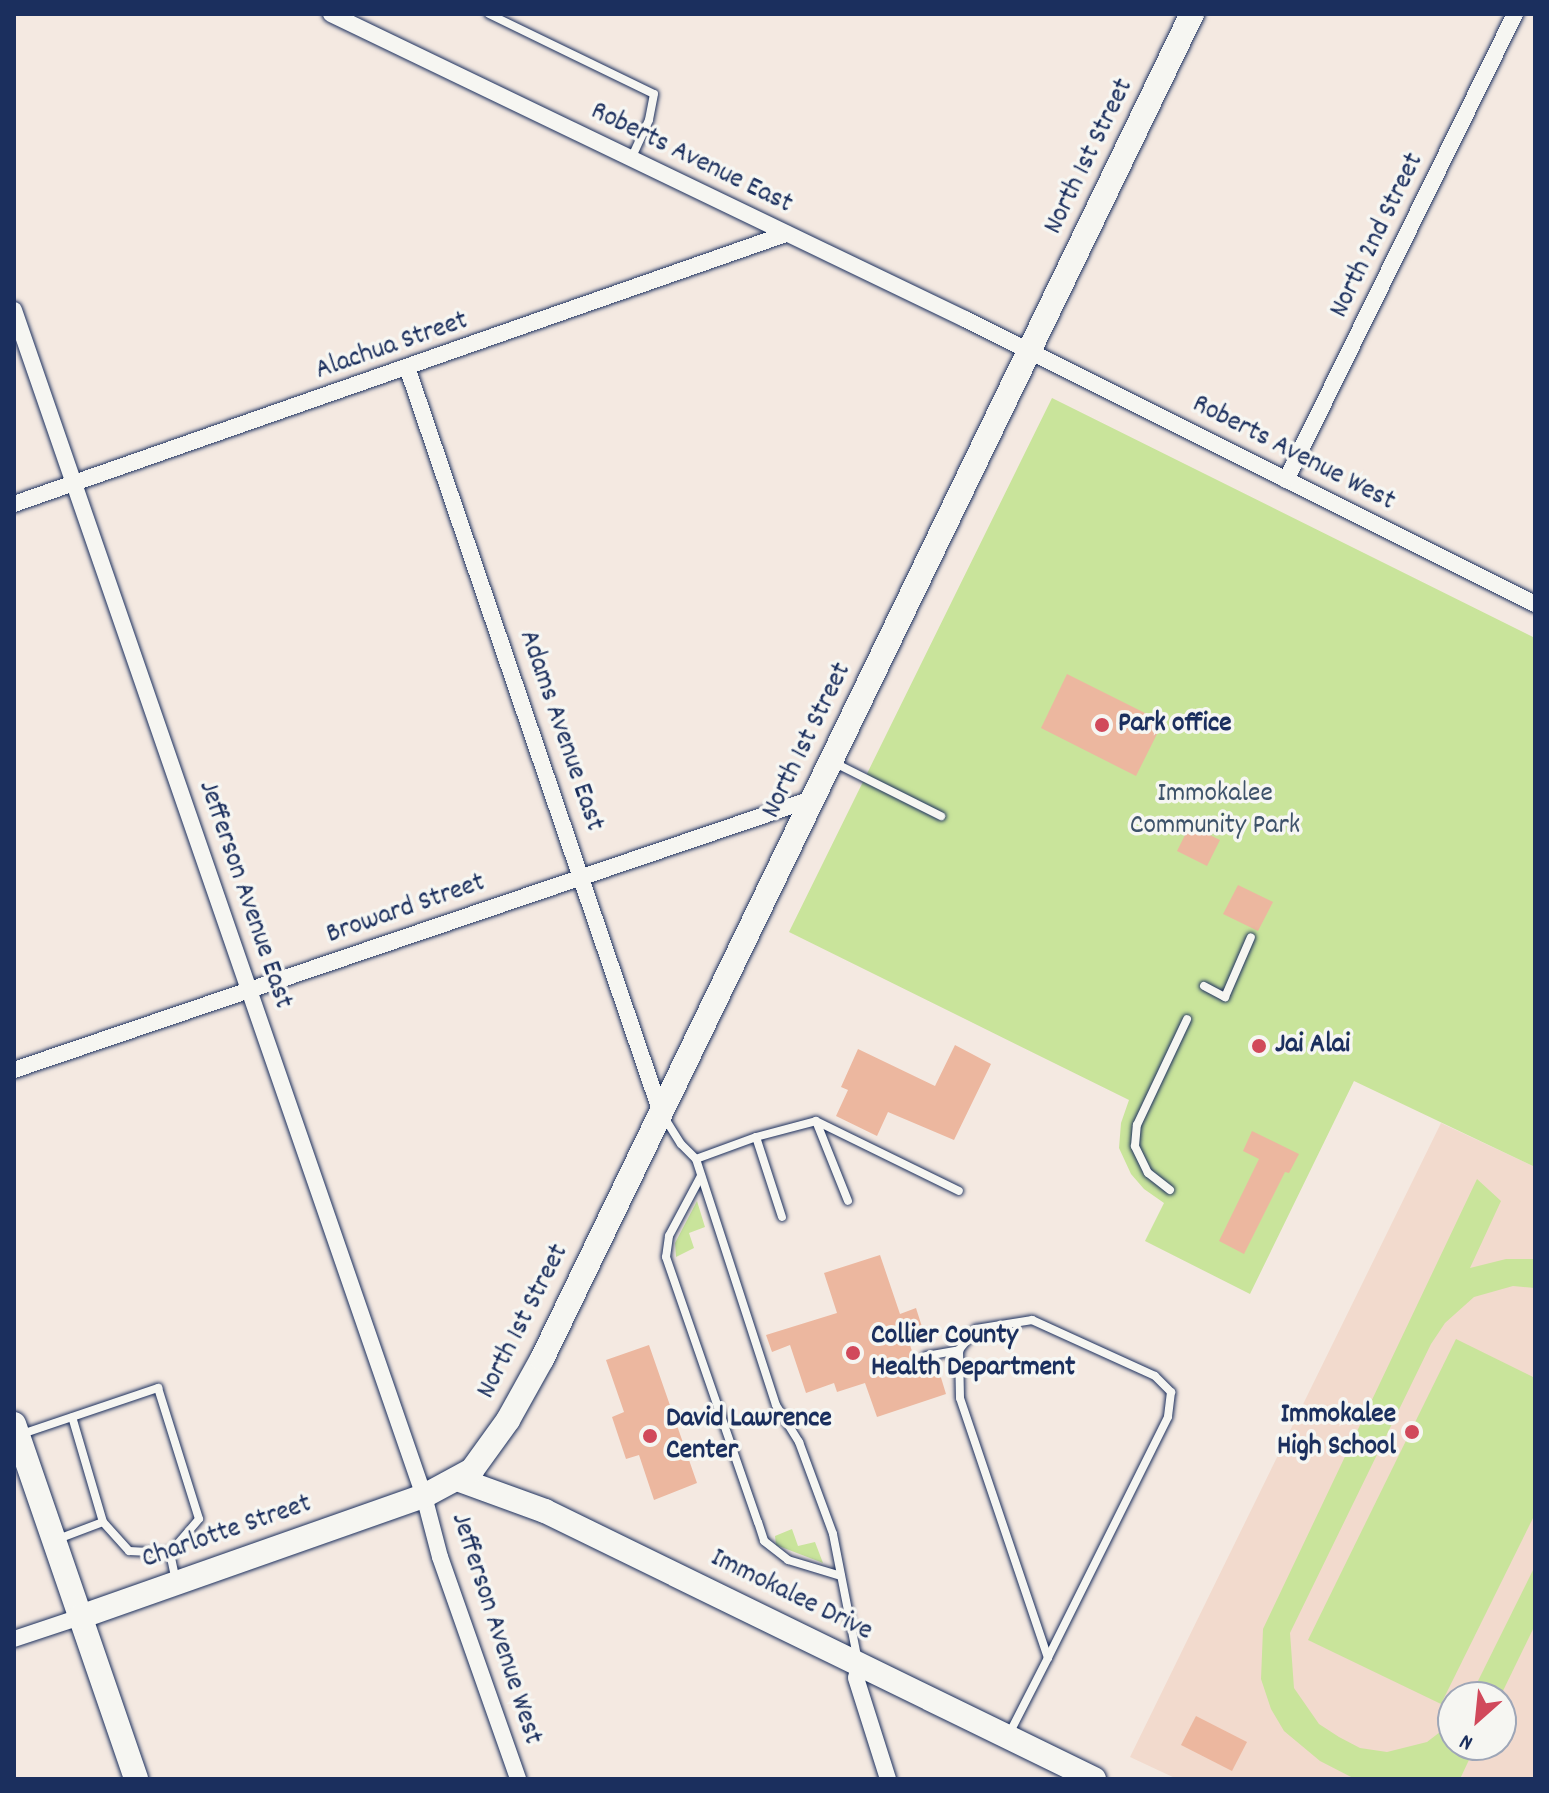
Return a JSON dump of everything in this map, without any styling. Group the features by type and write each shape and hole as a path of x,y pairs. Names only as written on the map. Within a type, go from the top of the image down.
{"street":[{"name":"Roberts Avenue East","path":"331,14 1029,351"},
{"name":"North 1st Street","path":"457,1479 472,1470 508,1420 542,1359 1192,14"},
{"name":"North 2nd Street","path":"1286,480 1515,14"},
{"name":"Alachua Street","path":"14,504 786,234"},
{"name":"Jefferson Avenue East","path":"14,310 424,1496"},
{"name":"Roberts Avenue West","path":"1029,351 1535,604"},
{"name":"Adams Avenue East","path":"407,367 661,1113"},
{"name":"Broward Street","path":"14,1070 815,798"},
{"path":"16,1430 136,1779"},
{"name":"Charlotte Street","path":"14,1639 424,1496 457,1479"},
{"name":"Immokalee Drive","path":"457,1479 545,1511 1094,1779"},
{"name":"Jefferson Avenue West","path":"424,1496 440,1557 518,1779"},
{"path":"859,1663 856,1678 888,1779"}],"lane":[{"path":"489,14 654,94 649,120 631,159"},
{"path":"832,762 941,816"},
{"path":"1204,986 1225,997 1251,937"},
{"path":"1170,1190 1148,1173 1135,1146 1137,1125 1187,1019"},
{"path":"661,1113 681,1144 696,1159 776,1405 799,1442 833,1534 859,1663"},
{"path":"696,1159 756,1137 816,1121 959,1191"},
{"path":"816,1121 848,1201"},
{"path":"756,1137 782,1217"},
{"path":"701,1176 669,1236 666,1257 764,1541 788,1560 841,1576"},
{"path":"1008,1736 1048,1658 1168,1417 1171,1392 1155,1376 1032,1320 976,1329 959,1350 960,1398 1048,1658"},
{"path":"926,1356 959,1350"},
{"path":"16,1430 72,1417 158,1388 199,1519 170,1553"},
{"path":"72,1417 103,1522 129,1551 170,1553"},
{"path":"54,1540 103,1522"},
{"path":"170,1553 176,1582"}],"shaded area":[{"name":"Immokalee High School","path":"1441,1123 1535,1167 1535,1779 1177,1779 1130,1757"}],"green space":[{"name":"Immokalee Community Park","path":"1052,398 1535,638 1535,1167 1354,1081 1250,1294 1145,1241 1164,1203 1144,1189 1131,1174 1119,1148 1121,1123 1129,1100 789,932"},
{"path":"1477,1179 1501,1201 1470,1268 1506,1259 1535,1259 1535,1288 1513,1286 1474,1297 1445,1323 1431,1344 1290,1633 1294,1688 1319,1724 1360,1748 1387,1752 1427,1742 1437,1734 1437,1761 1468,1761 1460,1779 1355,1779 1320,1761 1284,1731 1271,1709 1261,1679 1263,1629"},
{"path":"697,1201 705,1227 689,1233 694,1248 676,1257 675,1243"},
{"path":"1456,1339 1535,1378 1535,1514 1452,1681 1437,1681 1437,1702 1308,1640"},
{"path":"792,1529 798,1546 815,1542 823,1563 776,1545 775,1536"},
{"path":"1535,1566 1535,1625 1508,1681 1478,1681"}],"building":[{"name":"Park office","path":"1067,674 1163,722 1136,776 1041,728"},
{"path":"1190,825 1220,840 1207,866 1177,851"},
{"path":"1238,885 1273,902 1258,931 1223,914"},
{"path":"955,1045 991,1064 954,1140 888,1112 877,1136 836,1116 848,1090 841,1087 858,1049 935,1086"},
{"path":"1252,1131 1299,1154 1289,1173 1285,1172 1244,1254 1219,1241 1259,1159 1243,1151"},
{"name":"Collier County Health Department","path":"880,1255 900,1314 916,1308 923,1330 907,1336 921,1378 939,1371 946,1394 877,1417 865,1383 837,1392 834,1383 806,1393 790,1345 772,1352 766,1335 837,1313 824,1273"},
{"name":"David Lawrence Center","path":"649,1345 697,1483 654,1500 639,1455 626,1459 612,1417 624,1412 606,1360"},
{"path":"1196,1716 1247,1742 1232,1771 1181,1745"}],"place":[{"name":"Park office","path":"1102,725"},
{"name":"Jai Alai","path":"1259,1046"},
{"name":"Collier County Health Department","path":"853,1353"},
{"name":"Immokalee High School","path":"1412,1432"},
{"name":"David Lawrence Center","path":"650,1436"}]}
